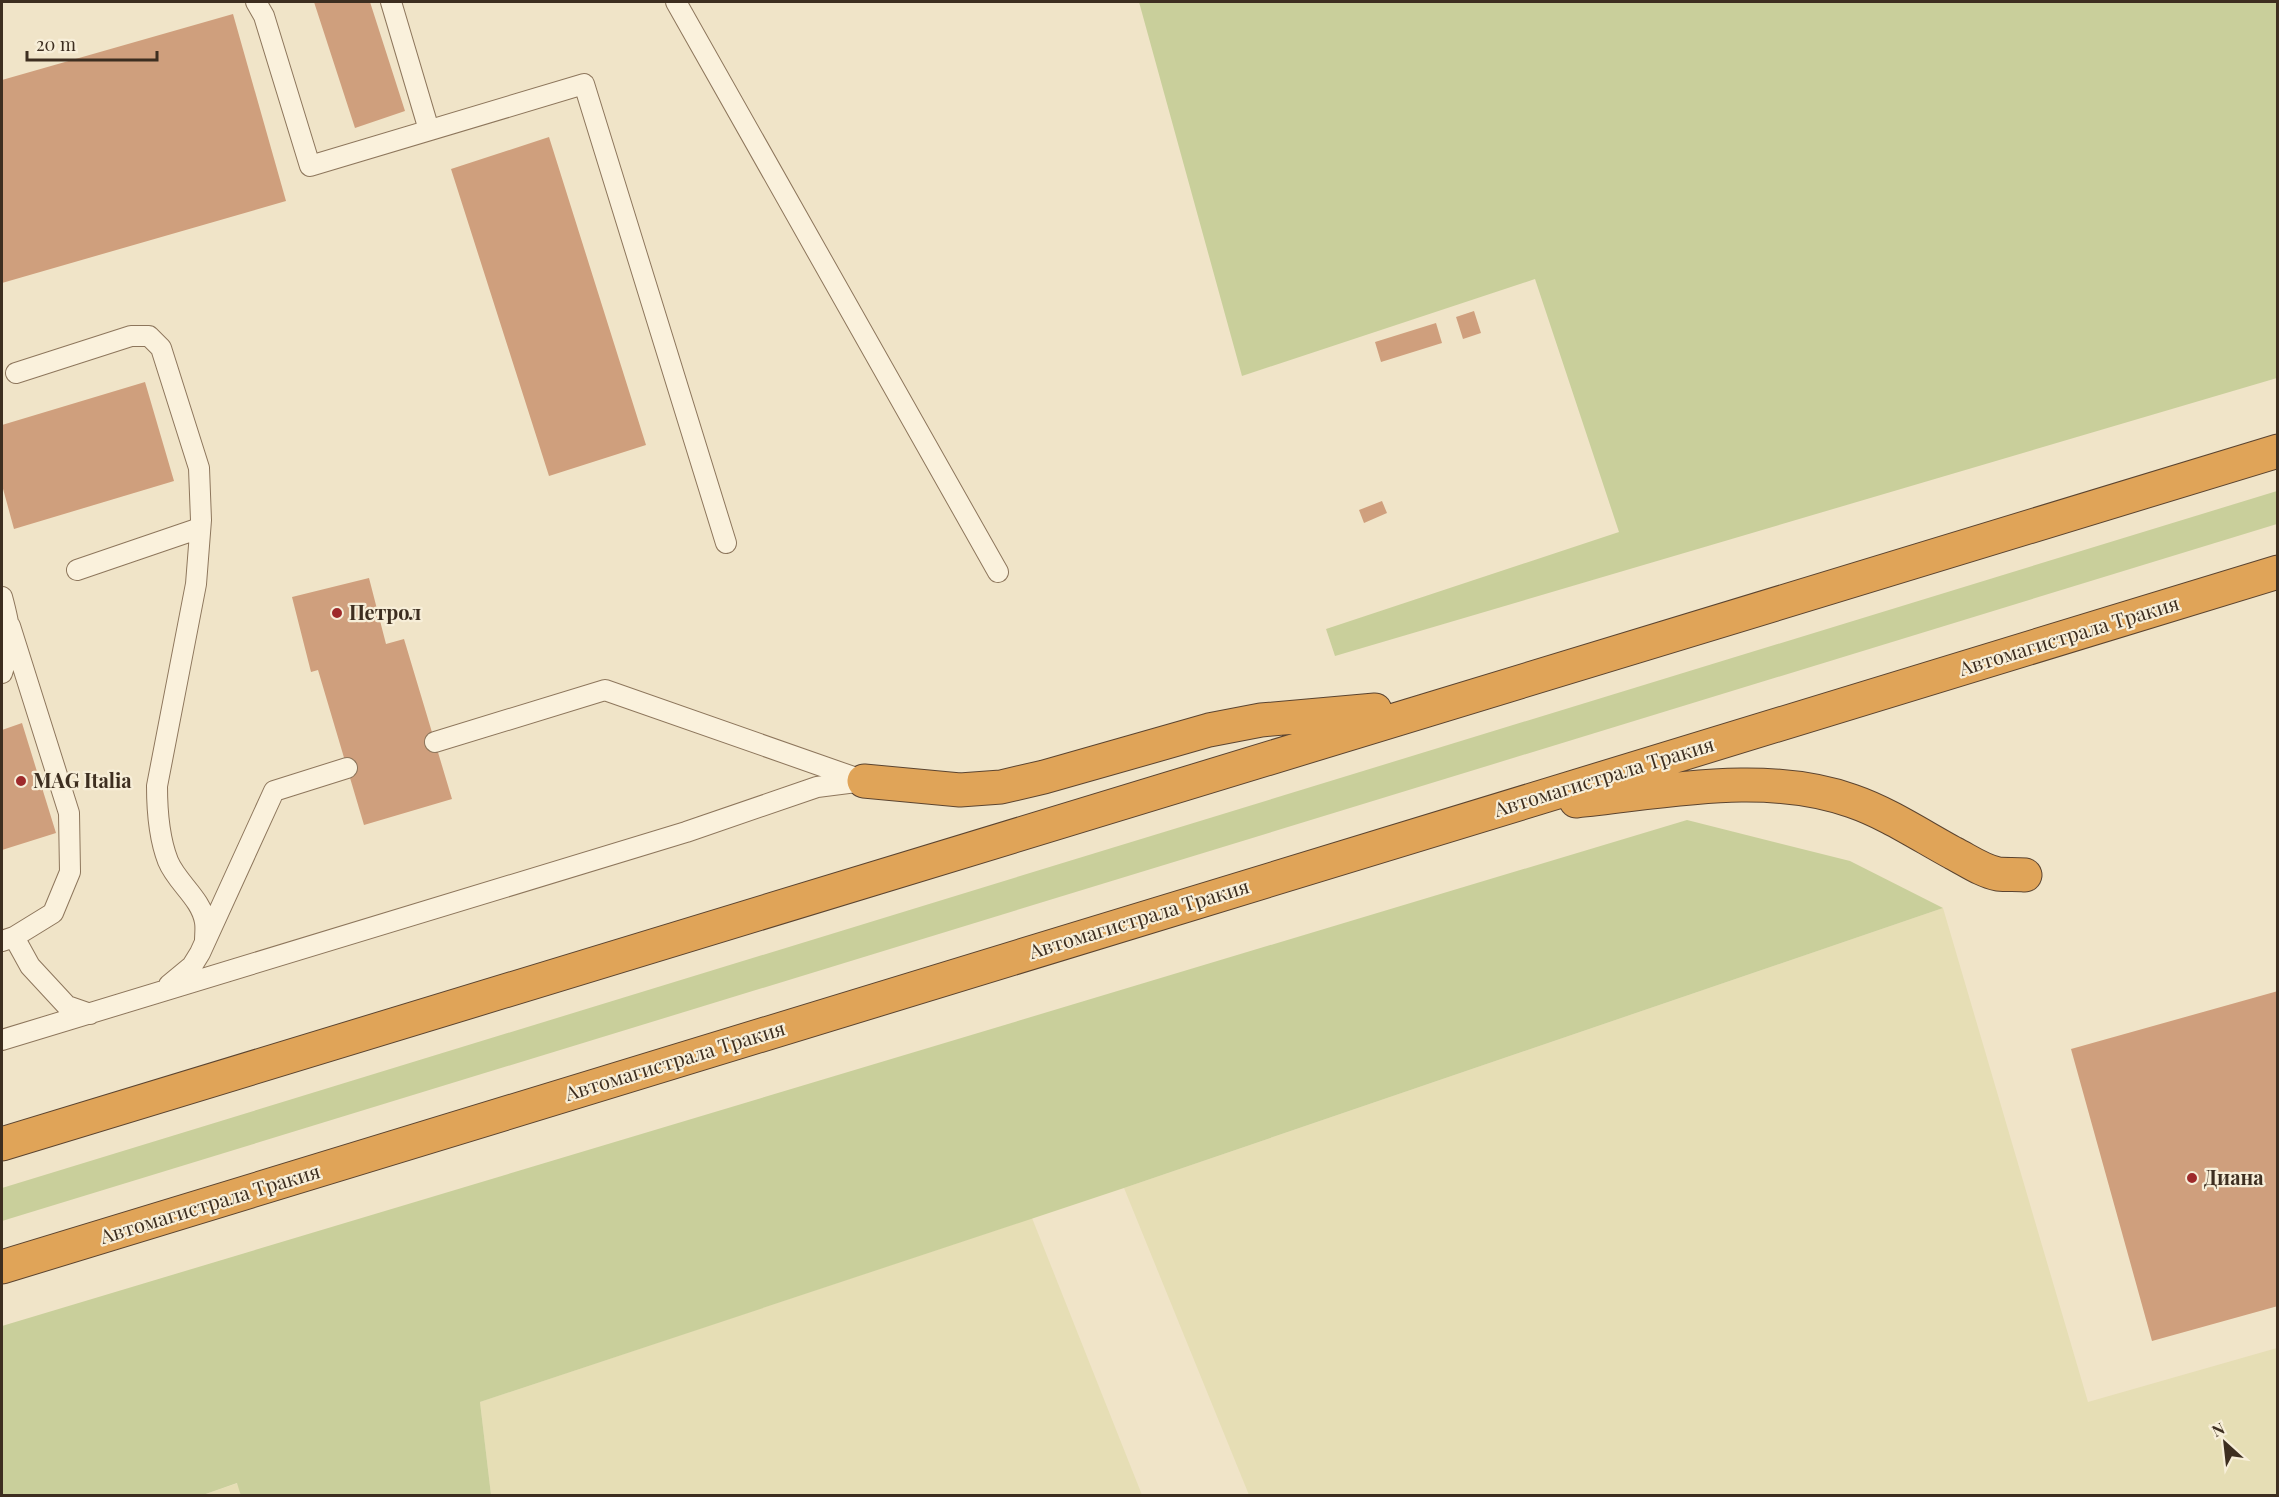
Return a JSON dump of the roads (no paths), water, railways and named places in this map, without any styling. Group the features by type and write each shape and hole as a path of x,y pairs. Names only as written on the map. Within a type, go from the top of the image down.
{"highway":[{"path":"2,1143 2277,451"},
{"name":"Автомагистрала Тракия","path":"2,1268 1500,809 2268,577"},
{"path":"864,781 960,790 1001,787 1209,730 1261,720 1443,704"},
{"path":"1500,809 1723,786 1783,786 1822,792 1853,801 1977,866 1998,873 2025,875"}],"lane":[{"path":"256,2 264,16 310,166 584,84 726,543"},
{"path":"391,2 429,130"},
{"path":"676,2 998,572"},
{"path":"16,373 131,336 149,336 161,348 200,468 201,528 196,584 158,786 157,811 168,861 179,880 198,903 205,921 205,941"},
{"path":"77,570 201,528"},
{"path":"2,597 69,813 70,872 53,913 8,939 67,1006 90,1014"},
{"path":"2,673 9,651 10,627"},
{"path":"435,742 605,690 864,781"},
{"path":"153,994 177,980 192,966 274,791 347,768"},
{"path":"2,1040 686,832 783,797 817,787 864,781"}],"place":[{"name":"Петрол","path":"337,613"},
{"name":"MAG Italia","path":"21,781"},
{"name":"Диана","path":"2192,1178"}]}
